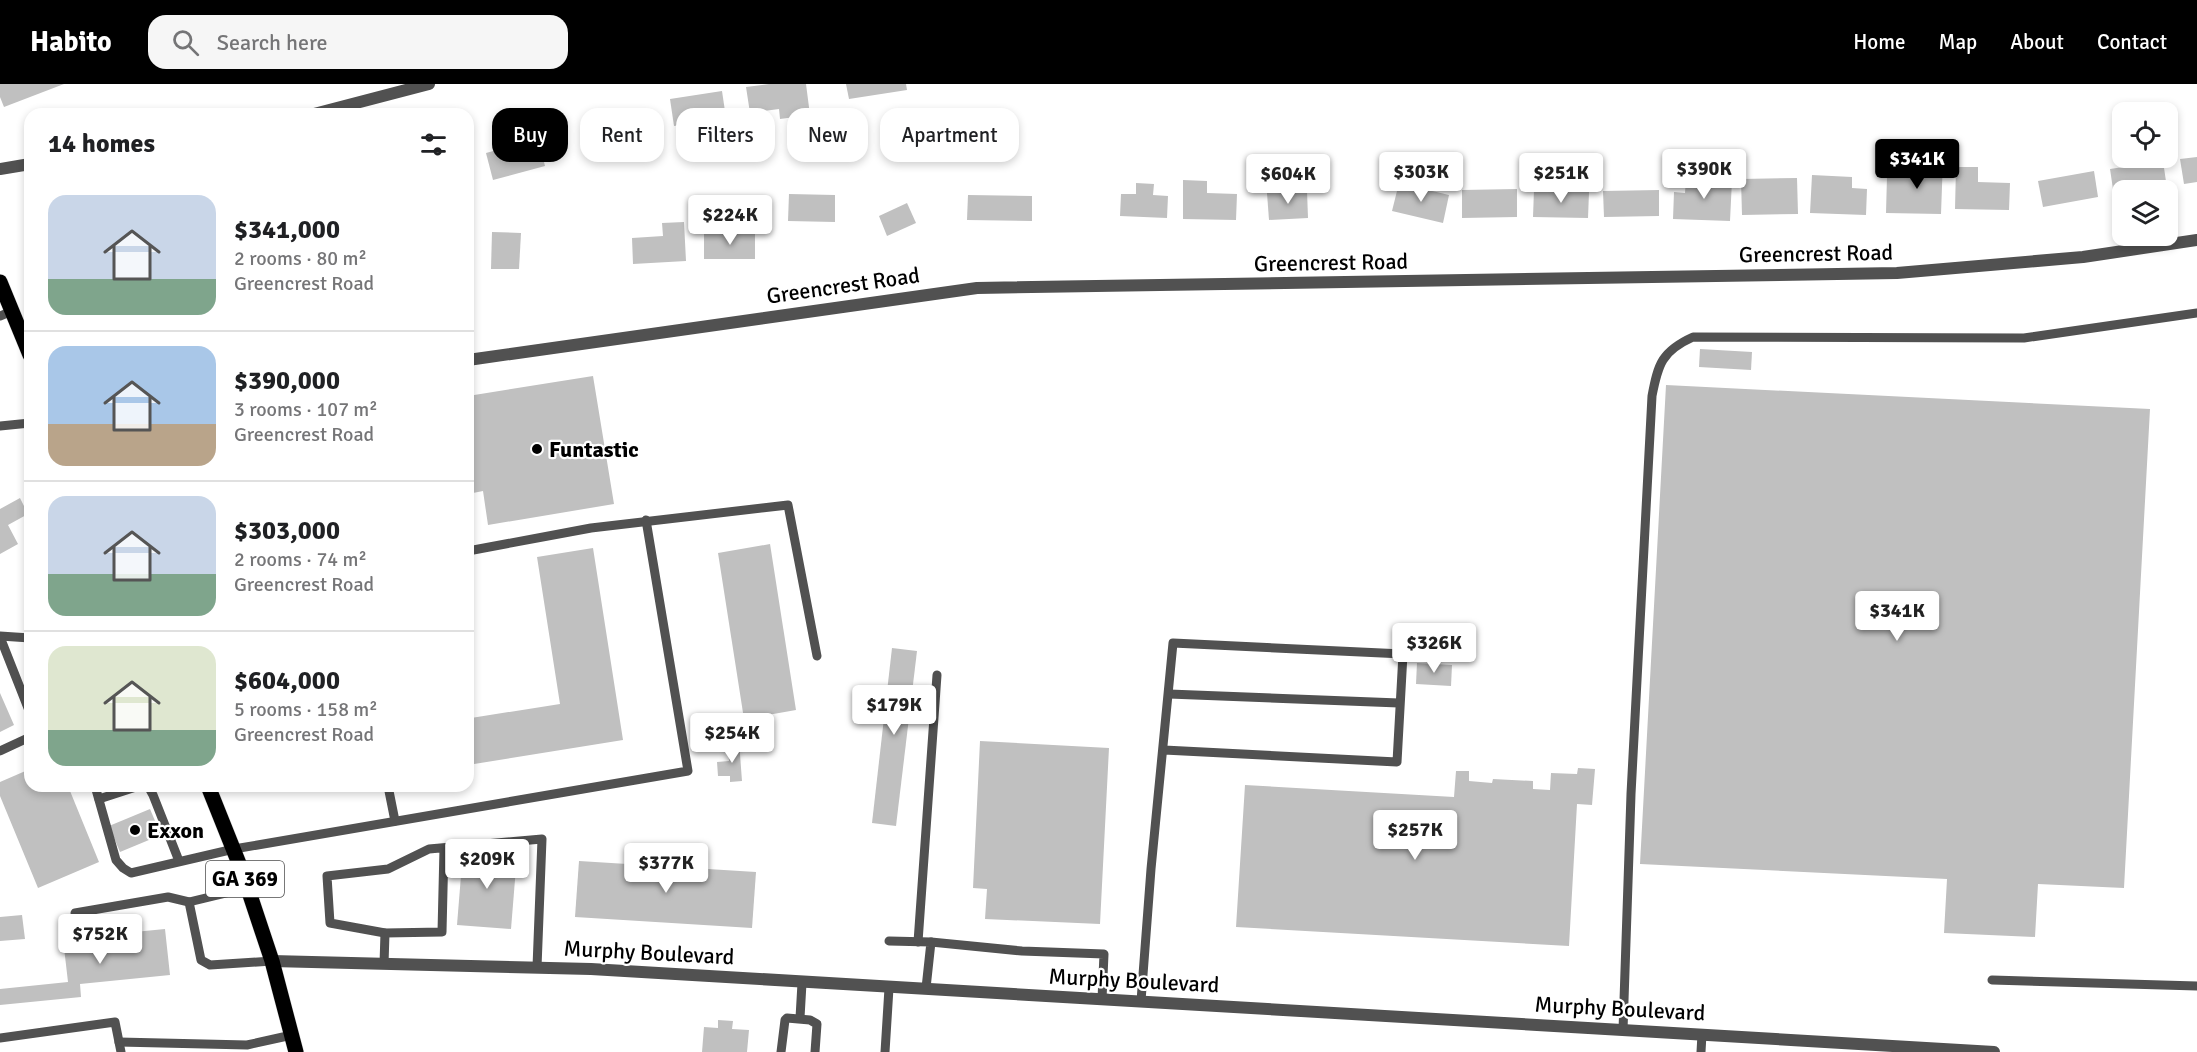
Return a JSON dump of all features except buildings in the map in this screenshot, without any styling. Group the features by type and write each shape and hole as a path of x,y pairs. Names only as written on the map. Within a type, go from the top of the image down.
{"main road":[{"path":"0,282 6,313 24,344"},
{"name":"GA 369","path":"210,792 248,888 272,961 296,1052"}],"street":[{"path":"337,108 429,84"},
{"path":"0,169 24,165"},
{"name":"Greencrest Road","path":"474,359 977,288 1897,273 2083,257 2197,240"},
{"name":"Murphy Boulevard","path":"272,961 591,969 1994,1052"}],"lane":[{"path":"1623,1030 1631,794 1652,396 1656,374 1666,355 1676,345 1693,337 2024,338 2197,313"},
{"path":"0,426 24,424"},
{"path":"474,550 646,520 788,505 817,656"},
{"path":"97,792 116,860 131,873 234,849 688,771 646,520"},
{"path":"24,638 0,636 24,698"},
{"path":"1141,1001 1151,868 1173,643 1403,654 1396,762 1164,750"},
{"path":"918,942 937,675"},
{"path":"1169,694 1399,702"},
{"path":"0,751 24,740"},
{"path":"99,800 122,792"},
{"path":"151,792 179,861"},
{"path":"389,792 395,821"},
{"path":"444,848 442,932 385,933 330,923 327,876 388,869 429,849 542,839 537,967"},
{"path":"75,913 168,897 189,902 248,888"},
{"path":"189,902 201,960 210,965 272,961"},
{"path":"384,964 385,933"},
{"path":"889,941 931,942 1022,951 1104,954 1102,999"},
{"path":"926,988 931,942"},
{"path":"1992,980 2197,986"},
{"path":"800,1018 802,982"},
{"path":"885,1052 890,988"},
{"path":"782,1052 787,1018 800,1018 817,1024 815,1052"},
{"path":"0,1038 115,1022 120,1047 247,1045 292,1035"},
{"path":"1701,1052 1702,1034"}],"place":[{"name":"Funtastic","path":"537,449"},
{"name":"Exxon","path":"135,830"}]}
